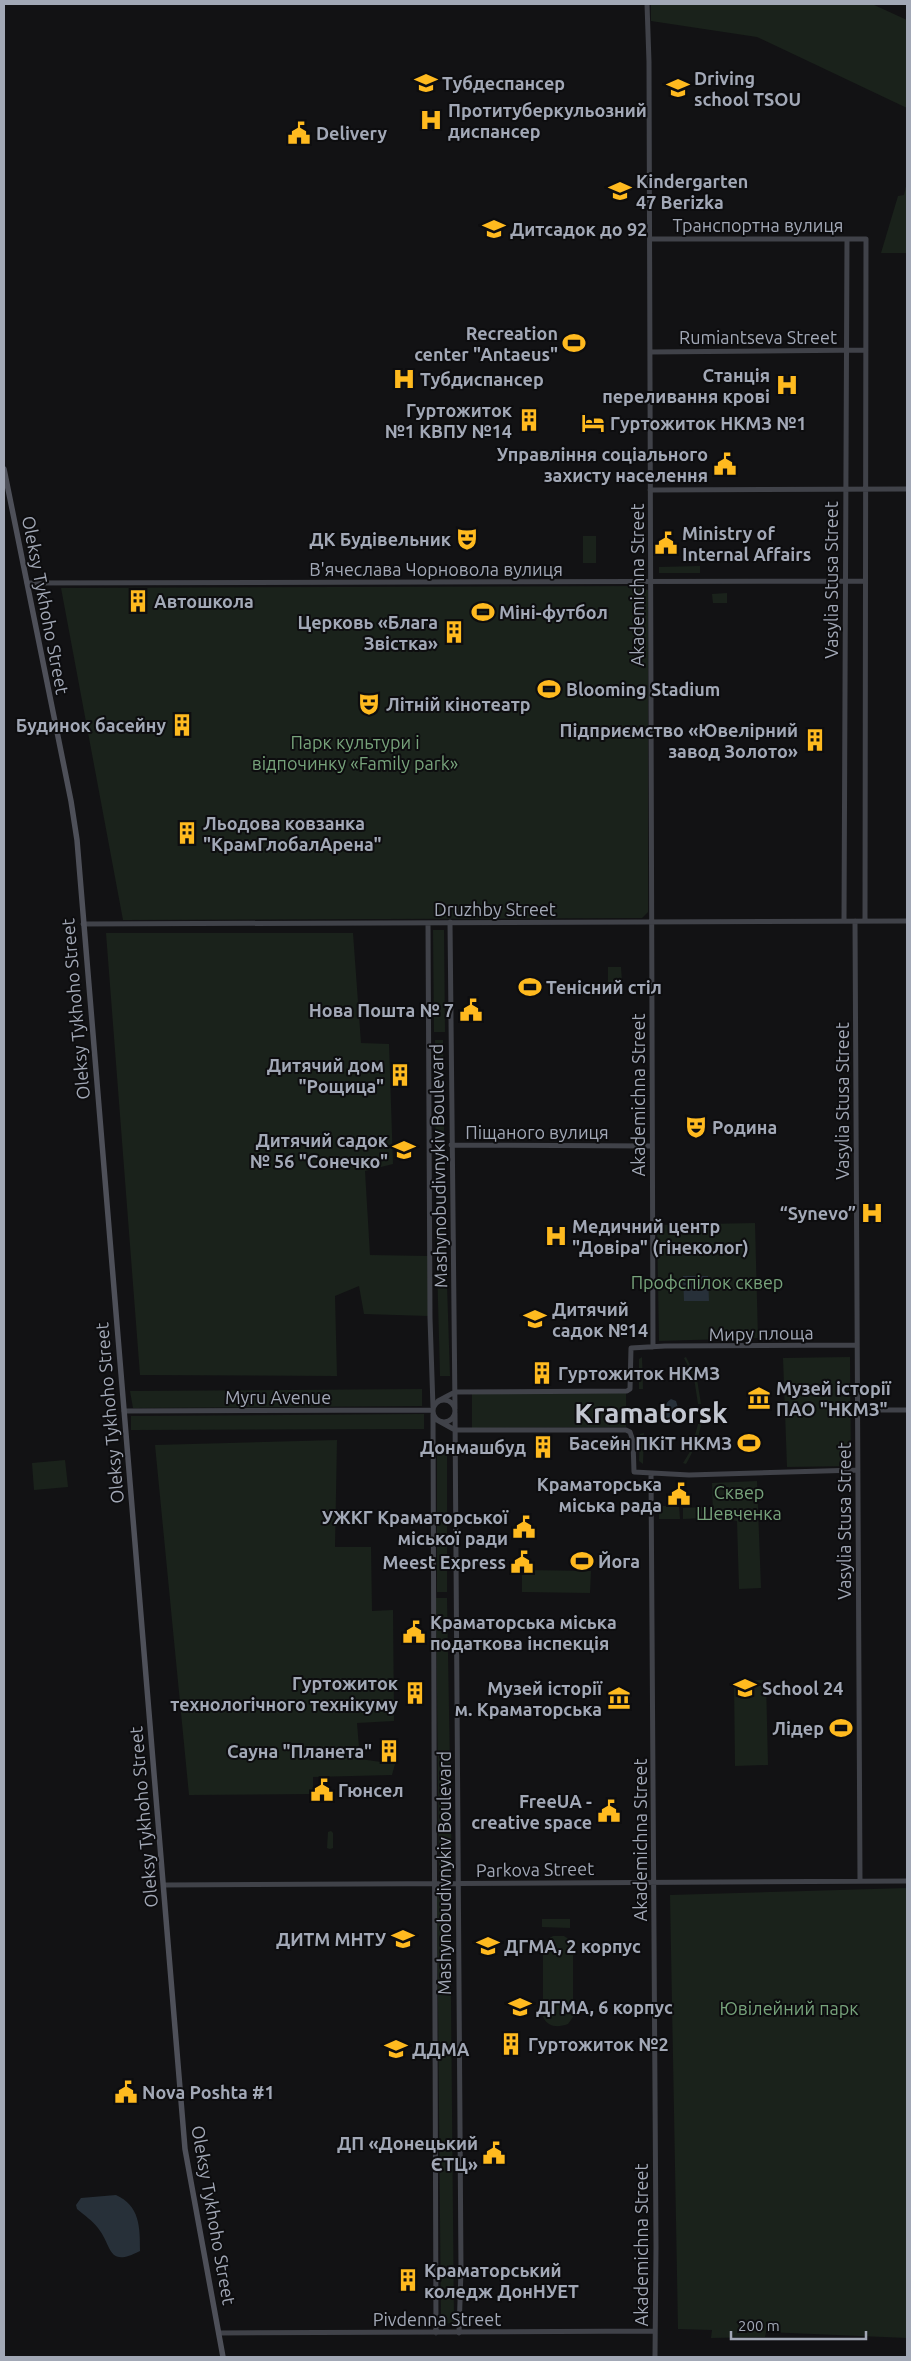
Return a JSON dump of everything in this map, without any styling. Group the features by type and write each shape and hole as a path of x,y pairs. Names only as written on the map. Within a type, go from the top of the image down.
{"main road":[{"name":"Oleksy Tykhoho Street","path":"4,469 71,801 83,924 187,2166 223,2357"}],"street":[{"name":"Akademichna Street","path":"647,4 652,582 650,922 653,1346"},
{"name":"Транспортна вулиця","path":"650,239 866,240"},
{"name":"Vasylia Stusa Street","path":"844,921 845,489 848,239"},
{"name":"Vasylia Stusa Street","path":"865,921 866,240"},
{"name":"Rumiantseva Street","path":"650,352 866,350"},
{"path":"650,490 907,489"},
{"name":"В'ячеслава Чорновола вулиця","path":"27,583 864,581"},
{"name":"Vasylia Stusa Street","path":"855,921 860,1881"},
{"name":"Druzhby Street","path":"83,924 907,921"},
{"name":"Mashynobudivnykiv Boulevard","path":"450,922 459,1884 461,2270 459,2333"},
{"name":"Mashynobudivnykiv Boulevard","path":"428,923 430,1318 433,1410 433,1884 436,2333"},
{"name":"Піщаного вулиця","path":"451,1145 652,1146"},
{"name":"Миру площа","path":"653,1346 857,1345"},
{"path":"653,1346 631,1348 630,1389 627,1391 455,1392 438,1401 433,1410 437,1420 455,1430 626,1430 630,1432 633,1442 634,1472 689,1475 858,1470"},
{"path":"437,1420 448,1421 455,1411 448,1400 438,1401"},
{"name":"Myru Avenue","path":"124,1412 433,1410"},
{"path":"857,1410 907,1410"},
{"name":"Akademichna Street","path":"651,1473 655,1882 655,2357"},
{"name":"Parkova Street","path":"164,1885 907,1881"},
{"name":"Pivdenna Street","path":"219,2333 655,2331"}],"green space":[{"path":"651,4 872,4 907,20 907,108 757,37 651,21"},
{"path":"907,182 907,253 881,253 898,196 904,195"},
{"path":"583,536 596,536 596,563 583,563"},
{"path":"700,566 700,573 659,573 659,567"},
{"name":"Парк культури і відпочинку «Family park»","path":"645,586 645,589 648,590 648,912 642,918 123,920 61,588"},
{"path":"727,593 727,603 713,603 712,594"},
{"path":"433,930 444,930 445,1032 434,1032"},
{"path":"106,933 353,933 361,1043 389,1044 393,1164 365,1171 370,1255 428,1256 428,1316 364,1314 359,1286 335,1296 337,1376 140,1375"},
{"path":"608,967 621,967 622,982 608,983"},
{"path":"435,1040 443,1040 445,1215 436,1215"},
{"name":"Профспілок сквер","path":"755,1223 758,1338 659,1341 657,1225"},
{"path":"436,1224 445,1224 450,1376 440,1376"},
{"path":"642,1357 643,1389 639,1389 639,1359"},
{"path":"686,1357 697,1379 701,1404 698,1404 694,1378 684,1358"},
{"path":"850,1357 851,1466 787,1467 783,1358"},
{"path":"422,1389 422,1406 133,1408 130,1391"},
{"path":"626,1393 626,1427 472,1428 472,1394"},
{"path":"424,1414 424,1429 131,1430 131,1416"},
{"path":"698,1424 701,1424 695,1445 686,1464 683,1463 691,1450"},
{"path":"644,1433 643,1464 639,1461 640,1434"},
{"path":"710,1437 716,1443 710,1449 704,1443"},
{"path":"337,1440 335,1547 371,1547 372,1611 393,1610 394,1721 357,1723 360,1759 395,1764 392,1775 313,1777 313,1794 189,1795 155,1445"},
{"path":"447,1450 447,1592 437,1592 437,1451"},
{"path":"65,1460 68,1487 34,1490 32,1463"},
{"name":"Сквер Шевченка","path":"757,1481 761,1588 739,1589 737,1521 713,1516 712,1483"},
{"path":"659,1506 679,1506 680,1519 659,1519"},
{"path":"705,1507 705,1518 683,1519 683,1508"},
{"path":"522,1570 591,1571 590,1593 522,1592"},
{"path":"436,1598 447,1598 452,1879 439,1880"},
{"path":"766,1680 768,1765 735,1766 734,1681"},
{"path":"331,1831 333,1833 333,1848 330,1849 327,1848 328,1832"},
{"name":"Ювілейний парк","path":"907,1888 907,2338 766,2332 765,2337 711,2338 712,2330 678,2329 670,1895"},
{"path":"437,1894 450,1894 454,2323 441,2324"},
{"path":"542,1919 570,1919 570,1928 542,1927"},
{"path":"553,1936 564,1936 570,1940 573,1952 573,2017 568,2024 560,2026 550,2025 543,2017 543,1946"}],"shaded area":[{"path":"683,1276 708,1276 709,1301 684,1301"},
{"path":"671,1399 676,1401 679,1411 676,1421 671,1423 666,1418 664,1411"},
{"path":"116,2195 130,2205 139,2226 140,2251 129,2256 116,2256 112,2253 98,2228 77,2209 76,2205 81,2198"}],"place":[{"name":"Тубдеспансер","path":"426,83"},
{"name":"Driving school TSOU","path":"678,88"},
{"name":"Протитуберкульозний диспансер","path":"431,120"},
{"name":"Delivery","path":"299,133"},
{"name":"Kindergarten 47 Berizka","path":"620,191"},
{"name":"Дитсадок до 92","path":"494,229"},
{"name":"Recreation center \"Antaeus\"","path":"574,343"},
{"name":"Тубдиспансер","path":"404,379"},
{"name":"Станція переливання крові","path":"787,385"},
{"name":"Гуртожиток №1 КВПУ №14","path":"529,420"},
{"name":"Гуртожиток НКМЗ №1","path":"593,423"},
{"name":"Управління соціального захисту населення","path":"725,464"},
{"name":"ДК Будівельник","path":"467,539"},
{"name":"Ministry of Internal Affairs","path":"666,543"},
{"name":"Автошкола","path":"138,601"},
{"name":"Міні-футбол","path":"483,612"},
{"name":"Церковь «Блага Звістка»","path":"454,632"},
{"name":"Blooming Stadium","path":"549,689"},
{"name":"Літній кінотеатр","path":"369,704"},
{"name":"Будинок басейну","path":"182,725"},
{"name":"Підприємство «Ювелірний завод Золото»","path":"815,740"},
{"name":"Льодова ковзанка \"КрамГлобалАрена\"","path":"187,833"},
{"name":"Тенісний стіл","path":"530,987"},
{"name":"Нова Пошта № 7","path":"471,1010"},
{"name":"Дитячий дом \"Рощица\"","path":"400,1075"},
{"name":"Родина","path":"696,1127"},
{"name":"Дитячий садок № 56 \"Сонечко\"","path":"404,1150"},
{"name":"“Synevo”","path":"872,1213"},
{"name":"Медичний центр \"Довіра\" (гінеколог)","path":"556,1236"},
{"name":"Дитячий садок №14","path":"535,1319"},
{"name":"Гуртожиток НКМЗ","path":"542,1373"},
{"name":"Музей історії ПАО \"НКМЗ\"","path":"759,1398"},
{"name":"Басейн ПКіТ НКМЗ","path":"749,1443"},
{"name":"Донмашбуд","path":"543,1447"},
{"name":"Краматорська міська рада","path":"679,1494"},
{"name":"УЖКГ Краматорської міської ради","path":"524,1527"},
{"name":"Йога","path":"582,1561"},
{"name":"Meest Express","path":"522,1562"},
{"name":"Краматорська міська податкова інспекція","path":"414,1632"},
{"name":"School 24","path":"745,1688"},
{"name":"Гуртожиток технологічного технікуму","path":"415,1693"},
{"name":"Музей історії м. Краматорська","path":"619,1698"},
{"name":"Лідер","path":"841,1728"},
{"name":"Сауна \"Планета\"","path":"389,1751"},
{"name":"Гюнсел","path":"322,1790"},
{"name":"FreeUA - creative space","path":"609,1811"},
{"name":"ДИТМ МНТУ","path":"403,1939"},
{"name":"ДГМА, 2 корпус","path":"488,1946"},
{"name":"ДГМА, 6 корпус","path":"520,2007"},
{"name":"Гуртожиток №2","path":"511,2044"},
{"name":"ДДМА","path":"396,2049"},
{"name":"Nova Poshta #1","path":"126,2092"},
{"name":"ДП «Донецький ЄТЦ»","path":"494,2153"},
{"name":"Краматорський коледж ДонНУЕТ","path":"408,2280"}],"district":[{"name":"Kramatorsk","path":"651,1412"}]}
